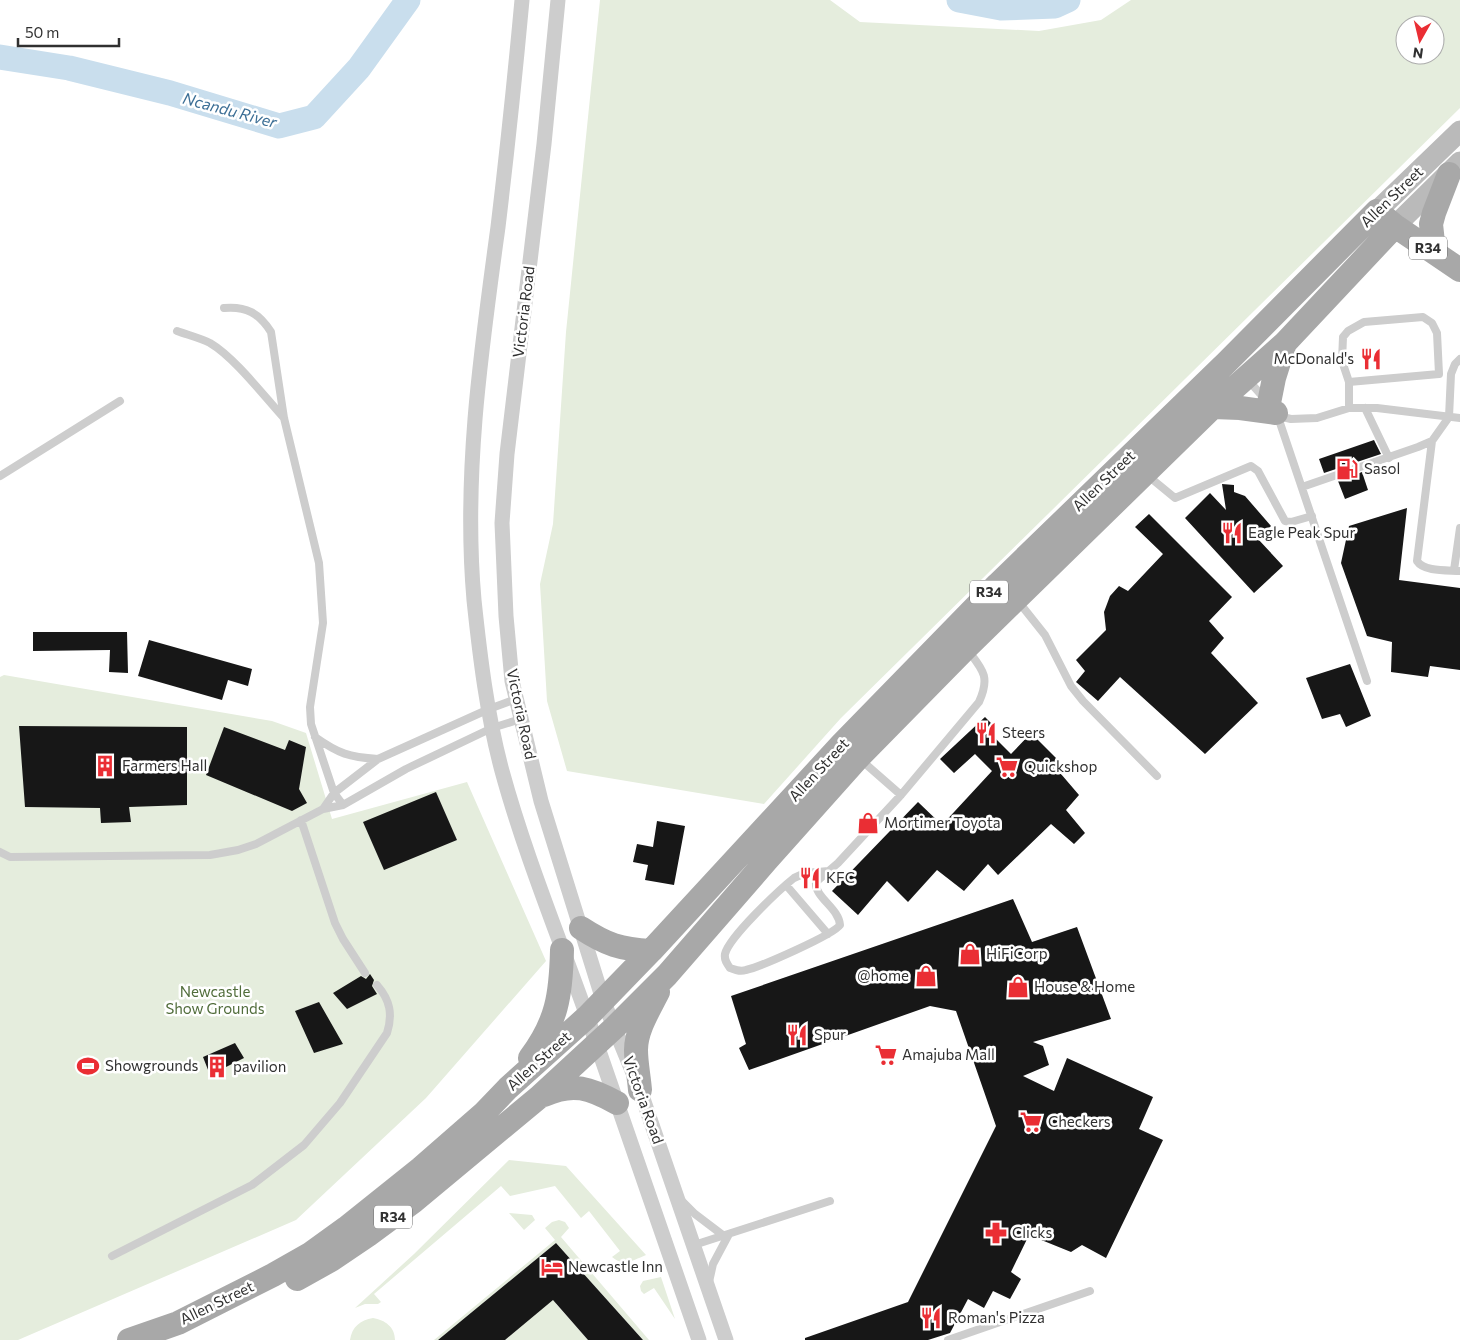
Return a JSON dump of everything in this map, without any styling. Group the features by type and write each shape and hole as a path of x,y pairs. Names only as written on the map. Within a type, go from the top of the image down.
{"main road":[{"path":"1434,252 1432,224 1434,213 1454,168"},
{"name":"R34","path":"1377,211 1395,226 1460,270"},
{"name":"Allen Street","path":"1007,592 1081,503 1236,370 1377,211"},
{"name":"Allen Street","path":"129,1340 178,1323 310,1254 421,1168 484,1113 508,1088 587,1017 1007,592 1098,519 1213,407 1236,370 1285,343 1395,226"},
{"path":"1213,407 1275,411 1274,378 1285,343"},
{"path":"1081,503 1098,519"},
{"name":"Allen Street","path":"172,1340 254,1302 331,1260 414,1200 538,1098 615,1028 668,975 766,860 850,752"},
{"path":"581,928 599,940 616,947 651,951"},
{"path":"508,1088 541,1043 553,1020 560,984 562,950"},
{"path":"640,1090 636,1050 638,1034 646,1014 668,975"},
{"path":"538,1098 563,1088 584,1088 599,1093 617,1103"}],"street":[{"name":"Victoria Road","path":"522,0 513,94 474,415 472,490 474,596 481,658 492,728 502,772 562,950 699,1340"},
{"name":"Victoria Road","path":"558,0 544,144 507,454 502,523 506,616 512,682 541,801 603,1000 640,1090 726,1340"},
{"name":"Allen Street","path":"1377,211 1460,131"},
{"name":"Allen Street","path":"1395,226 1454,168"}],"lane":[{"path":"224,308 237,306 260,317 270,332 284,418 319,563 323,623 310,707 311,724 334,792 343,805"},
{"path":"1348,408 1349,382 1342,361 1344,337 1348,331 1364,322 1423,317 1432,323 1437,333 1439,374"},
{"path":"177,331 203,340 218,349 239,368 284,418"},
{"path":"1302,487 1418,448 1432,440 1449,416 1451,374 1455,364 1460,360"},
{"path":"1236,370 1275,411 1291,419 1317,418 1348,408 1377,408 1460,418"},
{"path":"1349,382 1451,374"},
{"path":"0,476 120,400"},
{"path":"1365,408 1389,458"},
{"path":"1275,411 1367,681"},
{"path":"1432,440 1416,558 1418,564 1424,567 1457,571 1460,528"},
{"path":"1145,473 1175,498 1251,466 1258,471 1285,521 1291,522 1312,516"},
{"path":"1007,592 1045,635 1071,686 1083,701 1157,776"},
{"path":"829,871 805,873 794,878 740,930 725,952 726,962 730,968 746,970 838,929 840,921 815,886 816,882 829,871 901,795 982,696 985,685 984,672 957,641"},
{"path":"323,809 334,792 378,759 489,709 516,699"},
{"path":"0,852 10,857 210,855 238,850 256,844 323,809 343,805 406,769 492,728 520,719"},
{"path":"315,737 331,748 353,757 378,759"},
{"path":"850,752 901,795"},
{"path":"301,820 335,923 365,974"},
{"path":"786,885 828,934"},
{"path":"112,1256 252,1185 304,1145 340,1103 387,1033 391,1022 390,1004 386,995 377,985"},
{"path":"677,1196 695,1214 726,1235"},
{"path":"694,1245 830,1201"},
{"path":"708,1287 713,1264 726,1235"},
{"path":"948,1340 1090,1291"}],"green space":[{"path":"600,0 830,0 860,22 1039,31 1101,20 1131,0 1460,0 1460,108 841,718 764,804 567,771 547,701 540,584 553,524 566,332"},
{"name":"Newcastle Show Grounds","path":"4,675 272,721 306,733 332,819 467,782 546,961 426,1098 296,1220 18,1340 0,1340 0,677"},
{"path":"509,1160 566,1166 646,1255 624,1262 620,1262 612,1257 620,1251 589,1211 581,1218 555,1186 510,1196 501,1186 374,1294 381,1302 378,1304 365,1304 355,1308 414,1254"},
{"path":"509,1213 532,1215 535,1220 524,1230"},
{"path":"559,1220 565,1222 569,1228 561,1237 649,1340 643,1340 556,1243 438,1340 434,1340 555,1240 545,1228 552,1222"},
{"path":"661,1277 675,1319 654,1288 644,1294 641,1291 640,1286 643,1281"},
{"path":"562,1292 556,1304 588,1340 505,1340"},
{"path":"373,1318 382,1320 391,1328 395,1335 395,1340 350,1340 357,1325 364,1320"}],"building":[{"path":"1374,440 1381,454 1324,473 1319,459"},
{"path":"1362,472 1368,490 1345,499 1338,481"},
{"name":"Eagle Peak Spur","path":"1222,484 1234,485 1234,492 1245,496 1271,526 1258,539 1283,566 1254,593 1185,518 1210,493 1226,510"},
{"path":"1407,508 1399,580 1460,588 1460,670 1430,666 1428,677 1391,672 1392,642 1367,636 1341,563 1349,526"},
{"path":"1149,514 1232,597 1209,621 1224,638 1211,653 1258,703 1205,754 1120,677 1098,701 1076,682 1085,671 1076,660 1106,630 1104,612 1110,596 1119,586 1128,591 1163,554 1135,527"},
{"path":"33,632 127,632 128,673 109,672 110,650 33,651"},
{"path":"149,640 252,669 248,686 228,680 222,700 138,676"},
{"path":"1350,664 1371,716 1346,727 1340,714 1322,719 1306,678"},
{"path":"985,717 996,728 993,736 1011,754 1031,733 1068,770 1061,774 1079,795 1066,810 1085,833 1074,844 1051,824 998,875 988,864 964,891 937,870 908,902 887,881 858,915 832,891 918,802 942,825 992,771 975,754 954,773 940,759"},
{"name":"Farmers Hall","path":"19,726 187,727 187,805 129,807 131,822 101,823 100,808 25,807"},
{"path":"224,727 285,750 289,740 306,747 299,789 307,803 292,811 206,775"},
{"path":"436,792 457,840 384,870 363,822"},
{"path":"657,821 685,826 674,885 645,880 648,865 633,862 637,844 653,847"},
{"path":"1013,899 1032,942 1077,927 1111,1019 1033,1042 1043,1046 1049,1065 1023,1076 1054,1091 1067,1058 1153,1097 1139,1129 1163,1140 1106,1258 1082,1245 1071,1252 1029,1235 1011,1272 1021,1279 1010,1299 993,1291 984,1308 968,1299 950,1333 928,1340 805,1340 805,1338 908,1302 996,1126 956,1011 930,1006 749,1070 739,1048 746,1044 731,996"},
{"path":"370,974 374,980 372,986 377,994 347,1009 333,993 361,976 366,979"},
{"path":"319,1002 343,1044 314,1053 295,1011"},
{"name":"pavilion","path":"235,1043 244,1058 210,1075 203,1057"},
{"name":"Newcastle Inn","path":"556,1243 643,1340 588,1340 553,1300 505,1340 438,1340"}],"waterway":[{"name":"Ncandu River","path":"0,57 69,68 170,93 279,126 314,117 359,68 408,0"},
{"name":"Ncandu River","path":"959,0 1001,8 1055,6 1068,0"}],"place":[{"name":"McDonald's","path":"1371,359"},
{"name":"Sasol","path":"1347,469"},
{"name":"Eagle Peak Spur","path":"1232,533"},
{"name":"Steers","path":"986,733"},
{"name":"Farmers Hall","path":"105,766"},
{"name":"Quickshop","path":"1007,767"},
{"name":"Mortimer Toyota","path":"868,823"},
{"name":"KFC","path":"810,878"},
{"name":"HiFiCorp","path":"970,954"},
{"name":"@home","path":"926,976"},
{"name":"House & Home","path":"1018,987"},
{"name":"Spur","path":"797,1035"},
{"name":"Amajuba Mall","path":"886,1055"},
{"name":"Showgrounds","path":"88,1066"},
{"name":"pavilion","path":"217,1067"},
{"name":"Checkers","path":"1031,1122"},
{"name":"Clicks","path":"996,1233"},
{"name":"Newcastle Inn","path":"552,1267"},
{"name":"Roman's Pizza","path":"931,1318"}]}
